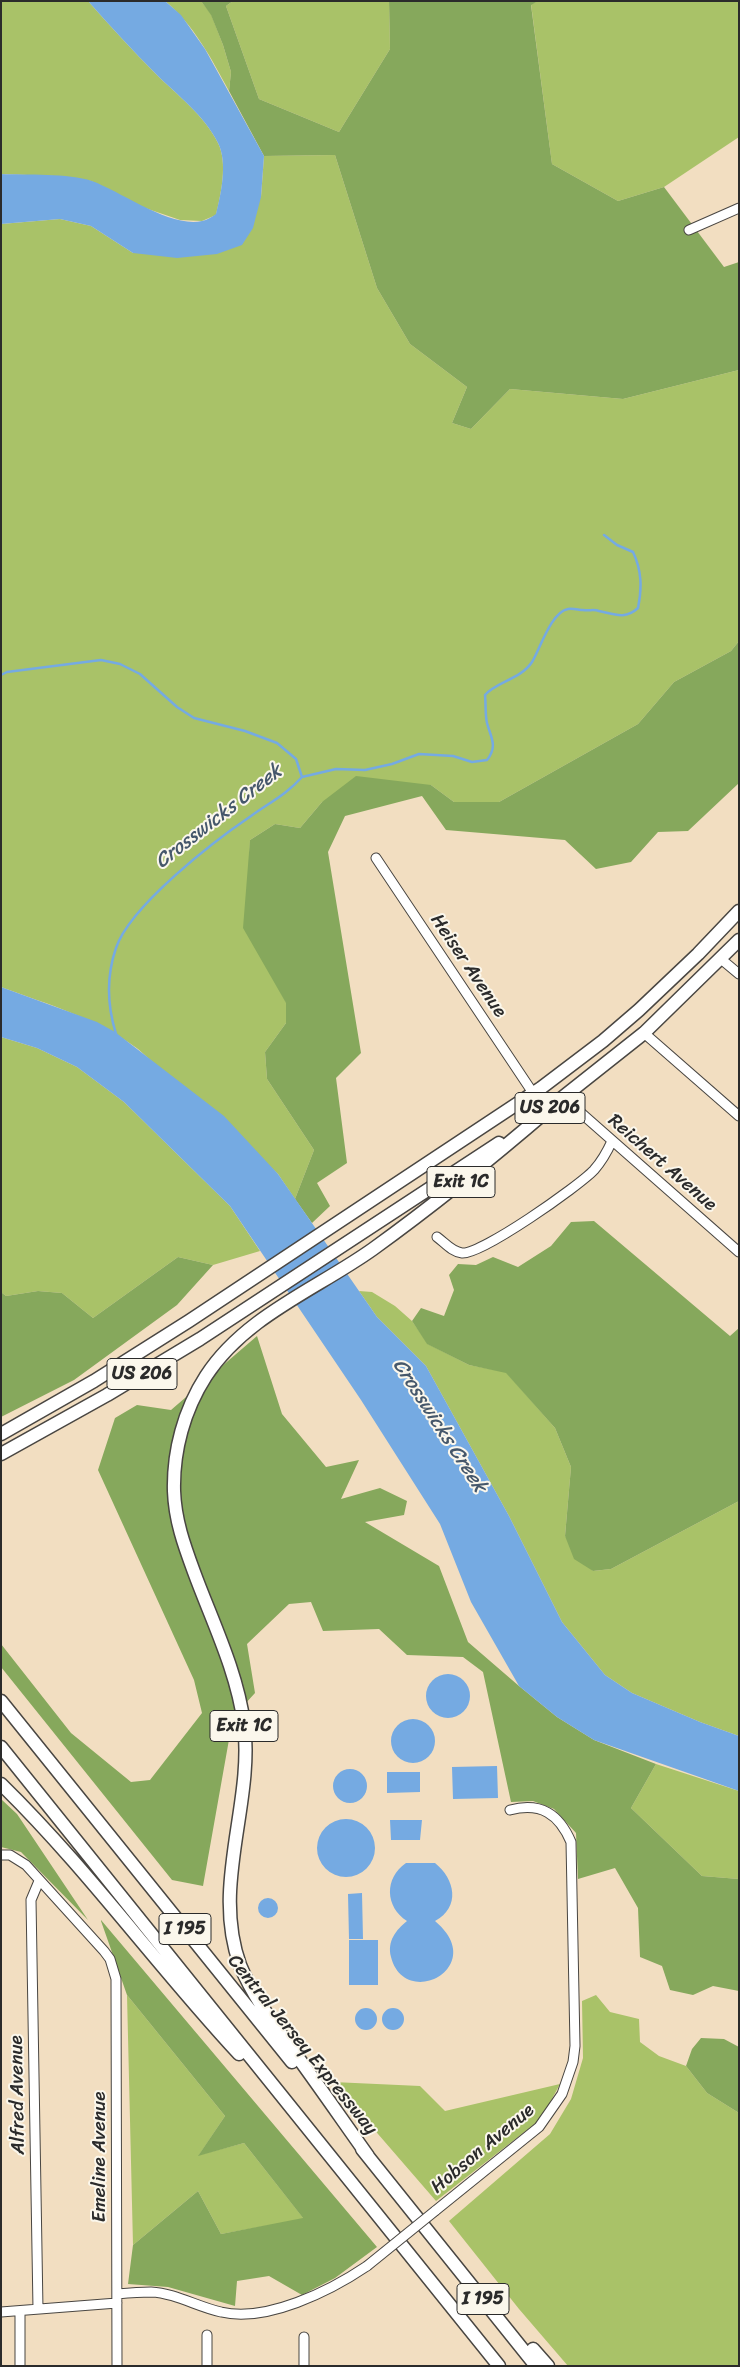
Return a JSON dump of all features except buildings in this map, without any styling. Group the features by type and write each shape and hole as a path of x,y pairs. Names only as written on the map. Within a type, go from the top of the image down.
{"highway":[{"name":"US 206","path":"1,1434 94,1381 350,1216 533,1094 596,1046 639,1010 693,959 739,910"},
{"name":"US 206","path":"1,1454 139,1376 361,1235 549,1110 644,1033 739,940"},
{"name":"Exit 1C","path":"368,2156 259,2001 240,1964 234,1944 228,1899 244,1766 244,1726 234,1679 180,1532 176,1512 174,1470 177,1449 182,1429 198,1390 221,1356 236,1341 255,1324 370,1251 432,1205 549,1110"},
{"name":"Central Jersey Expressway","path":"1,1701 536,2366"},
{"name":"I 195","path":"1,1747 499,2366"},
{"path":"1,1784 34,1816 194,2006 314,2136"},
{"path":"429,2232 548,2366"}],"street":[{"path":"689,230 739,208"},
{"name":"Heiser Avenue","path":"376,858 533,1094"},
{"path":"721,958 739,974"},
{"path":"644,1033 739,1116"},
{"name":"Reichert Avenue","path":"564,1098 739,1252"},
{"path":"437,1237 450,1248 461,1253 472,1252 494,1240 582,1181 604,1157 612,1140"},
{"name":"Hobson Avenue","path":"1,2312 117,2299 151,2292 221,2312 254,2314 275,2310 334,2286 367,2266 539,2127 562,2094 572,2062 574,2046 571,1842 560,1823 543,1810 533,1807 510,1810"},
{"name":"Emeline Avenue","path":"1,1854 10,1855 26,1865 110,1959 116,1979 117,2366"},
{"name":"Alfred Avenue","path":"38,2309 31,1900 40,1881"},
{"path":"20,2311 20,2366"},
{"path":"207,2335 208,2366"},
{"path":"304,2337 304,2366"}],"green space":[{"path":"1,1 88,1 156,74 198,115 218,143 223,160 223,169 216,215 202,221 180,220 145,208 91,181 54,176 1,174"},
{"path":"165,1 201,1 211,14 231,72 229,91 193,31"},
{"path":"201,1 233,1 226,6 259,99 339,132 390,49 389,1 538,1 531,5 552,164 618,201 664,187 724,267 739,262 739,370 623,399 510,389 471,429 452,423 467,387 410,344 377,288 335,155 264,156 229,91 231,72 223,45 211,15"},
{"path":"233,1 389,1 390,49 339,132 259,99 226,6"},
{"path":"538,1 739,1 739,137 664,187 618,201 552,164 531,4"},
{"path":"335,155 377,288 410,344 467,387 452,423 471,429 510,389 623,399 739,370 739,641 731,651 674,682 638,724 499,802 454,802 431,785 322,802 300,828 275,824 250,840 249,869 275,982 286,1002 286,1023 265,1052 267,1079 314,1150 295,1199 278,1174 138,1049 122,1038 89,1021 55,1006 1,987 1,224 60,219 91,226 133,253 261,197 264,156"},
{"path":"739,641 739,783 688,831 658,832 631,862 596,869 565,840 446,830 422,796 345,816 328,852 361,1053 336,1078 347,1163 317,1183 330,1206 312,1223 295,1199 314,1150 267,1079 265,1052 286,1023 286,1003 243,928 250,840 275,824 300,828 322,802 356,776 431,785 454,802 499,802 638,724 674,682 731,651"},
{"path":"1,1037 37,1048 77,1067 124,1102 230,1206 260,1251 213,1265 178,1257 93,1318 62,1293 38,1291 6,1296 1,1292"},
{"path":"594,1221 730,1336 739,1328 739,1501 611,1569 593,1571 574,1559 565,1536 571,1467 555,1428 506,1373 469,1365 427,1344 412,1321 421,1308 444,1316 454,1290 449,1275 458,1264 476,1265 493,1257 518,1267 551,1246 571,1222"},
{"path":"178,1257 213,1265 177,1305 74,1380 1,1417 1,1292 6,1296 38,1291 62,1293 93,1318"},
{"path":"359,1291 372,1292 395,1306 412,1321 428,1344 469,1365 506,1372 555,1428 571,1467 565,1536 593,1571 611,1569 739,1501 739,1736 700,1722 632,1693 605,1675 562,1622 509,1516 426,1366 377,1317"},
{"path":"257,1336 282,1414 326,1467 359,1460 341,1499 380,1488 407,1501 404,1515 365,1522 439,1566 468,1642 557,1717 594,1740 656,1764 631,1808 702,1876 739,1879 739,1991 713,1986 693,1995 670,1990 662,1966 640,1957 638,1908 615,1868 578,1879 576,1833 554,1809 533,1801 511,1802 483,1672 463,1657 407,1655 379,1629 323,1631 311,1602 289,1604 247,1644 255,1693 233,1717 203,1886 172,1880 1,1667 1,1644 71,1733 131,1782 150,1780 202,1713 194,1680 98,1470 115,1418 137,1405 171,1410"},
{"path":"656,1764 739,1791 739,1879 702,1876 631,1808"},
{"path":"1,1799 17,1814 88,1920 21,1852 1,1847"},
{"path":"101,1920 377,2247 335,2278 302,2295 269,2276 237,2281 235,2306 168,2287 128,2284 133,2245 198,2191 221,2234 303,2218 244,2143 198,2156 225,2116 127,1995"},
{"path":"127,1995 225,2116 199,2155 244,2143 304,2219 221,2234 198,2191 133,2245"},
{"path":"596,1995 610,2012 639,2019 640,2042 659,2056 686,2066 707,2093 739,2113 739,2366 568,2366 519,2309 449,2221 550,2134 571,2099 583,2058 582,2001"},
{"path":"701,2038 724,2039 739,2047 739,2113 707,2093 686,2066 692,2049"},
{"path":"333,2082 420,2086 445,2111 560,2084 541,2119 436,2201"}],"water":[{"path":"88,1 165,1 181,15 205,49 264,156 261,197 253,228 242,245 217,254 177,258 133,253 91,226 60,219 1,224 1,174 82,178 104,186 146,208 189,222 202,221 216,214 221,188 223,160 218,143 212,133 198,115 156,74"},
{"path":"1,987 97,1022 115,1032 224,1116 278,1174 377,1317 426,1366 509,1516 562,1622 605,1675 632,1693 700,1722 739,1736 739,1791 594,1740 557,1717 519,1686 471,1602 440,1524 361,1400 230,1206 124,1102 77,1067 37,1048 1,1037"},
{"path":"452,1674 464,1680 469,1687 469,1705 464,1712 457,1717 444,1718 436,1715 429,1708 426,1692 429,1684 436,1677"},
{"path":"417,1719 429,1725 434,1732 434,1750 429,1757 422,1762 409,1763 401,1760 394,1753 391,1737 394,1729 401,1722"},
{"path":"497,1766 498,1798 453,1799 452,1767"},
{"path":"350,1769 357,1770 362,1774 366,1779 366,1793 362,1798 357,1802 350,1803 343,1802 338,1798 334,1793 333,1786 334,1779 338,1774 343,1770"},
{"path":"387,1772 420,1772 420,1792 387,1793"},
{"path":"346,1819 357,1821 370,1832 375,1848 373,1859 362,1872 346,1877 335,1875 322,1864 317,1848 319,1837 330,1824"},
{"path":"390,1820 422,1820 420,1840 391,1840"},
{"path":"406,1863 435,1863 442,1870 451,1885 452,1901 449,1908 435,1921 449,1938 453,1954 449,1967 439,1976 426,1981 412,1981 399,1973 391,1957 390,1946 393,1936 407,1921 394,1908 390,1892 391,1884 399,1869"},
{"path":"362,1893 363,1939 349,1939 348,1894"},
{"path":"268,1898 275,1901 278,1908 275,1915 268,1918 261,1915 258,1908 261,1901"},
{"path":"349,1940 378,1940 378,1985 349,1985"},
{"path":"366,2008 374,2011 377,2019 374,2027 366,2030 358,2027 355,2019 358,2011"},
{"path":"393,2008 401,2011 404,2019 401,2027 393,2030 385,2027 382,2019 385,2011"}],"waterway":[{"path":"302,777 336,769 365,770 392,764 419,754 453,756 472,762 487,760 493,746 486,720 485,695 527,668 556,617 568,609 595,610 615,615 624,615 638,608 640,580 633,552 617,545 604,535"},
{"name":"Crosswicks Creek","path":"1,675 7,672 101,660 120,664 140,674 177,707 194,718 245,731 277,743 296,759 302,777"},
{"name":"Crosswicks Creek","path":"116,1034 109,1002 109,980 116,948 124,931 155,894 175,876 216,841 284,793 302,777"}]}
